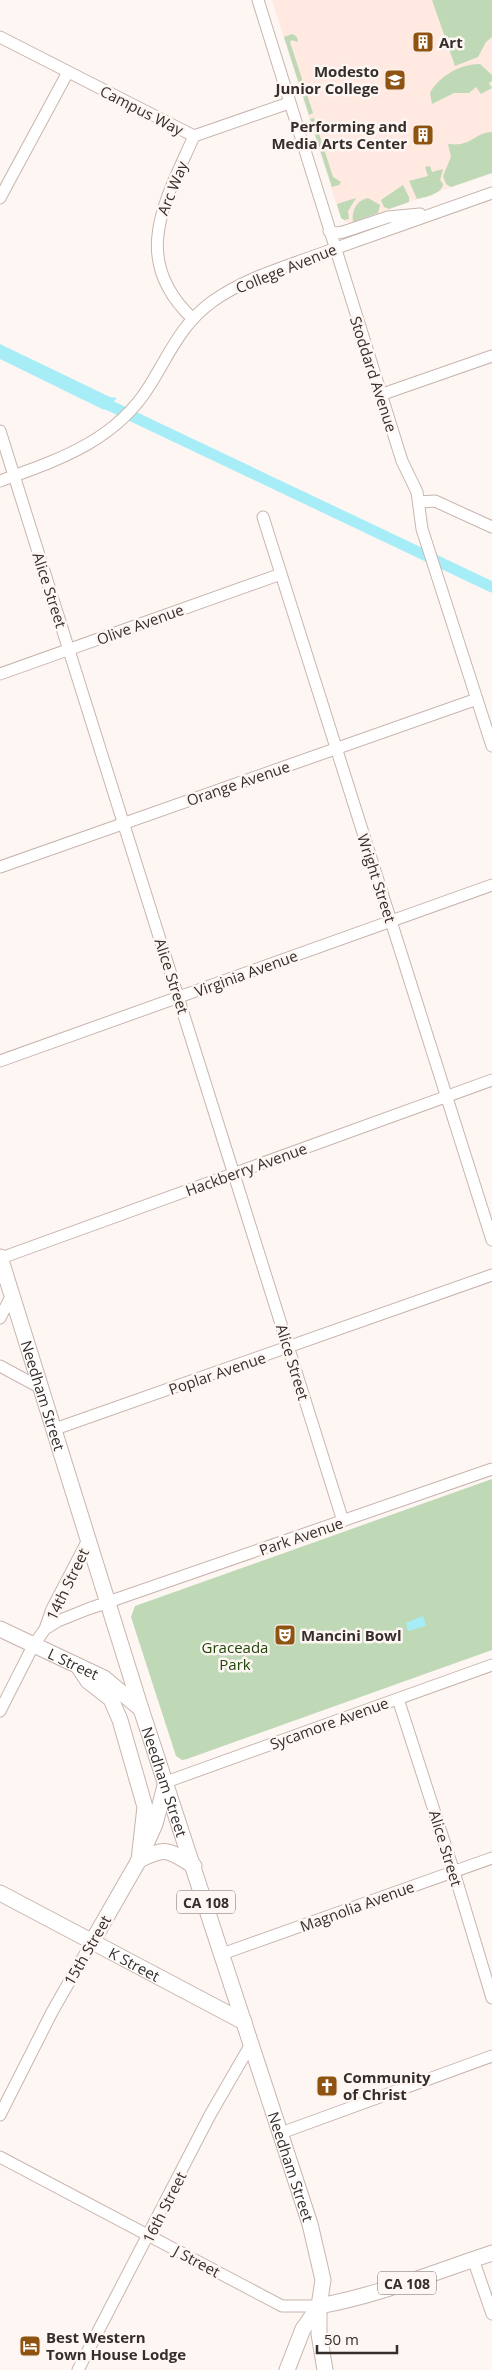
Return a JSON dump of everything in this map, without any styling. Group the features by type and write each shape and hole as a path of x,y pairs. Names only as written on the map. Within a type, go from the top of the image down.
{"main road":[{"name":"Needham Street","path":"0,1258 141,1709 282,2133 322,2269 319,2336 325,2370"},
{"name":"L Street","path":"0,1630 104,1678 141,1709"},
{"path":"78,1666 88,1681 111,1699 120,1720 145,1807 139,1860"},
{"name":"15th Street","path":"92,1942 139,1860 155,1824 166,1782"},
{"path":"139,1860 157,1851 166,1851 194,1866"},
{"name":"K Street","path":"0,1893 244,2022"},
{"name":"CA 108","path":"319,2306 364,2297 492,2252"},
{"path":"287,2370 303,2330 319,2306"}],"street":[{"name":"Stoddard Avenue","path":"258,0 380,395 403,465 415,486 419,502 420,521 426,542 492,746"},
{"name":"Campus Way","path":"0,37 194,136 289,103"},
{"path":"0,198 68,72"},
{"name":"Arc Way","path":"193,319 176,301 168,288 158,260 156,245 161,212 194,136"},
{"name":"College Avenue","path":"0,480 82,449 118,423 136,404 150,385 171,346 193,319 226,292 248,281 335,248 492,193"},
{"path":"329,231 343,232 388,217 434,213"},
{"path":"380,395 492,356"},
{"name":"Alice Street","path":"0,431 344,1521"},
{"path":"419,502 435,501 492,527"},
{"path":"480,521 492,516"},
{"name":"Wright Street","path":"263,517 492,1240"},
{"name":"Olive Avenue","path":"0,674 281,574"},
{"name":"Orange Avenue","path":"0,867 477,699"},
{"name":"Virginia Avenue","path":"0,1061 492,885"},
{"name":"Hackberry Avenue","path":"0,1258 492,1080"},
{"name":"Poplar Avenue","path":"54,1430 492,1275"},
{"path":"0,1318 12,1295"},
{"path":"0,1366 41,1388"},
{"name":"Park Avenue","path":"109,1603 492,1468"},
{"name":"14th Street","path":"0,1711 33,1646 45,1629 52,1609 89,1538"},
{"name":"14th Street","path":"45,1629 58,1621 109,1603"},
{"name":"Sycamore Avenue","path":"166,1782 492,1666"},
{"name":"Alice Street","path":"398,1698 492,1998"},
{"name":"Magnolia Avenue","path":"222,1954 492,1858"},
{"name":"15th Street","path":"0,2115 52,2012 92,1942"},
{"name":"16th Street","path":"78,2370 210,2115 251,2044"},
{"path":"282,2133 492,2056"},
{"name":"J Street","path":"0,2157 282,2306 319,2306"},
{"path":"473,2259 492,2314"}],"shaded area":[{"name":"Modesto Junior College","path":"272,0 492,0 492,173 353,222 345,222 339,213"}],"green space":[{"path":"432,0 492,0 492,37 486,42 478,57 455,66"},
{"path":"292,34 298,40 297,42 292,40 290,42 313,113 309,115 284,37"},
{"path":"480,64 492,75 492,81 489,83 492,88 481,94 476,87 469,93 454,93 432,104 430,93 445,76 465,66"},
{"path":"314,118 333,177 341,182 339,185 332,187 310,119"},
{"path":"492,132 492,173 451,187 446,184 443,176 451,157 448,144 463,144"},
{"path":"430,166 432,172 443,169 440,180 443,184 442,187 433,194 417,199 409,181 428,176 425,167"},
{"path":"403,185 409,197 409,202 389,209 384,207 381,200"},
{"path":"356,198 348,211 349,219 344,220 341,218 337,204"},
{"path":"368,198 380,205 378,213 353,222 353,214 356,207 361,201"},
{"name":"Graceada Park","path":"492,1479 492,1650 187,1759 182,1760 176,1756 131,1617 135,1606"}],"water":[{"path":"0,344 110,397 117,398 104,410 0,359"},
{"path":"423,1616 426,1626 408,1631 406,1623"}],"waterway":[{"path":"96,399 492,587"}],"place":[{"name":"Art","path":"423,42"},
{"name":"Modesto Junior College","path":"395,80"},
{"name":"Performing and Media Arts Center","path":"423,135"},
{"name":"Mancini Bowl","path":"285,1635"},
{"name":"Community of Christ","path":"327,2086"},
{"name":"Best Western Town House Lodge","path":"30,2346"}]}
